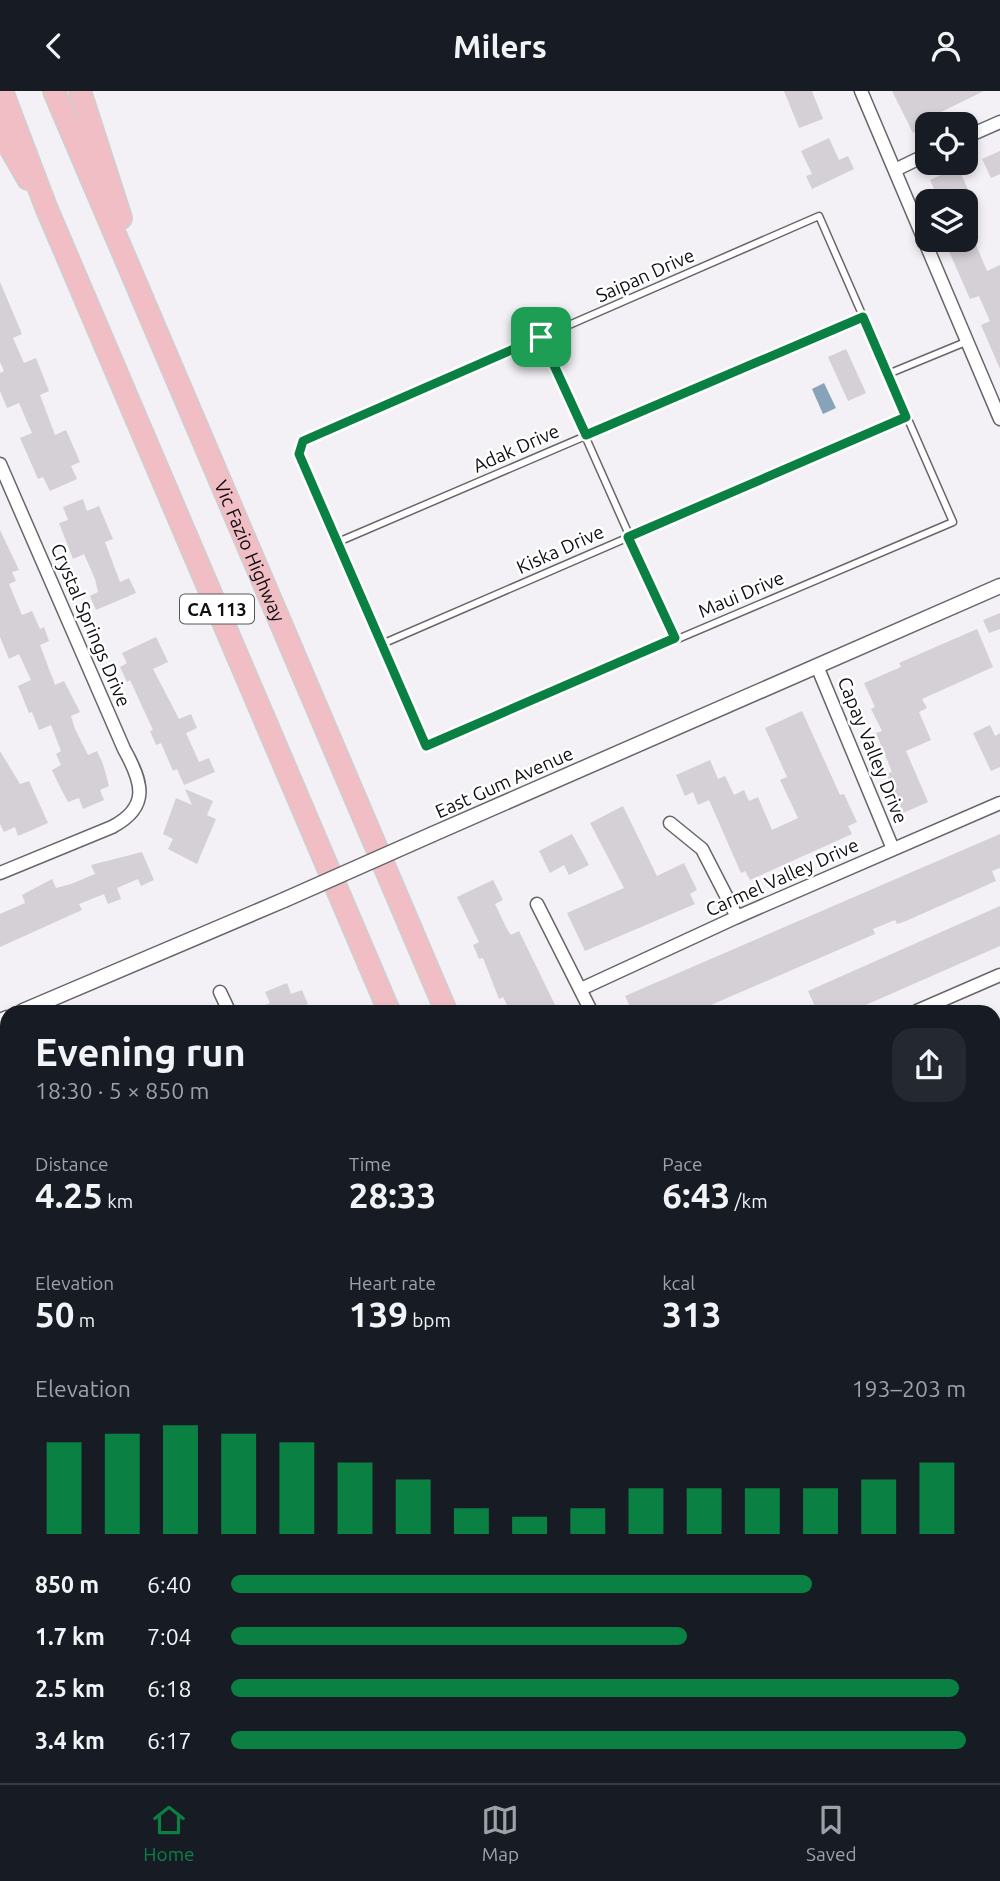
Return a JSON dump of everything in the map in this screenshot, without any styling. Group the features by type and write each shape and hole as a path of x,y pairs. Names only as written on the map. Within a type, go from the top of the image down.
{"highway":[{"name":"CA 113","path":"2,91 46,207 386,1005"},
{"name":"Vic Fazio Highway","path":"54,91 443,1005"},
{"path":"80,91 136,262 148,310"},
{"path":"0,130 46,207"}],"street":[{"path":"861,91 1000,419"},
{"path":"978,132 1000,122"},
{"path":"895,170 915,160"},
{"name":"Crystal Springs Drive","path":"0,464 124,749 138,774 139,803 129,818 112,827 0,873"},
{"name":"East Gum Avenue","path":"37,1005 284,900 1000,586"},
{"name":"Capay Valley Drive","path":"817,666 893,849"},
{"name":"Carmel Valley Drive","path":"581,989 737,917 1000,803"},
{"path":"670,823 702,849 737,917"},
{"path":"537,904 588,1005"},
{"path":"931,1005 1000,975"},
{"path":"220,992 226,1005"}],"lane":[{"name":"Saipan Drive","path":"426,746 299,454 303,441 819,215 863,317"},
{"path":"863,317 906,417"},
{"name":"Adak Drive","path":"338,543 863,317"},
{"path":"541,337 675,638"},
{"path":"888,374 968,341"},
{"name":"Maui Drive","path":"426,746 953,522 906,417"},
{"name":"Kiska Drive","path":"382,644 906,417"}],"water":[{"path":"824,383 836,408 823,414 812,389"}],"building":[{"path":"784,91 812,91 823,119 799,128"},
{"path":"892,91 984,91 941,112 915,112 913,133"},
{"path":"829,138 839,160 848,156 854,169 812,189 806,176 812,174 801,151"},
{"path":"1000,151 1000,174 991,178 982,159"},
{"path":"941,175 962,175 968,189 934,189 930,180"},
{"path":"978,250 987,271 1000,265 1000,369 981,325 990,321 979,296 970,299 949,252 978,252"},
{"path":"0,282 22,334 13,338 24,363 36,358 49,391 40,395 55,435 66,430 80,462 71,466 77,479 50,491 43,477 38,479 20,438 32,433 19,403 7,408 0,391 0,373 4,371 0,362"},
{"path":"846,349 866,393 848,401 828,357"},
{"path":"83,499 87,511 99,506 113,539 105,542 120,582 129,578 136,593 96,610 90,596 98,592 95,579 84,554 73,559 59,523 68,520 63,507"},
{"path":"0,530 19,570 12,572 16,581 9,584 22,615 32,611 40,629 44,627 49,641 40,645 55,685 64,681 80,712 71,716 75,729 88,755 97,751 103,764 109,786 100,790 104,800 83,809 79,798 68,802 59,785 52,770 61,765 56,754 61,751 51,725 39,730 32,712 29,713 18,686 31,680 19,654 9,659 0,637"},
{"path":"1000,613 1000,629 989,633 983,620"},
{"path":"977,629 993,667 922,699 927,708 919,712 931,740 906,751 928,802 903,813 886,774 892,772 876,733 882,731 871,709 875,707 864,683 901,667 899,663"},
{"path":"156,637 168,662 153,669 179,719 191,714 197,728 186,733 199,762 209,758 215,772 184,785 177,769 173,771 161,743 156,745 150,731 153,730 130,680 127,682 120,667 127,663 122,653"},
{"path":"802,711 840,795 844,794 857,822 848,826 852,834 750,880 745,871 741,873 709,800 698,805 693,792 685,796 676,775 710,760 718,779 725,776 734,795 744,790 749,801 758,797 772,830 798,818 780,780 787,777 765,728"},
{"path":"990,725 995,736 1000,733 1000,767 991,771 973,733"},
{"path":"0,751 20,784 29,781 48,823 18,836 15,827 4,832 0,824"},
{"path":"185,789 213,801 207,815 216,819 197,864 168,849 173,839 163,834 176,798 192,805"},
{"path":"623,806 657,876 684,863 697,890 690,894 695,904 585,951 567,913 624,888 590,823"},
{"path":"572,834 589,865 569,875 564,865 550,873 539,851"},
{"path":"1000,834 1000,868 992,871 996,881 906,921 897,924 895,920 873,929 875,934 711,1005 629,1005 625,996"},
{"path":"142,852 154,880 141,886 138,879 117,888 121,899 108,904 104,894 79,904 82,910 0,947 0,914 25,903 22,895 52,879 56,888 71,884 95,874 91,865"},
{"path":"493,880 503,900 495,904 507,929 511,935 519,931 555,1005 507,1005 503,997 499,999 483,958 479,959 473,945 479,942 457,897"},
{"path":"1000,906 1000,946 866,1005 814,1005 808,991"},
{"path":"287,983 291,994 302,990 308,1004 265,1005 270,1003 265,992"}],"route":[{"path":"863,317 906,417 628,537 675,638 426,746 299,454 299,447 303,441 541,337 586,435 863,317"}]}
